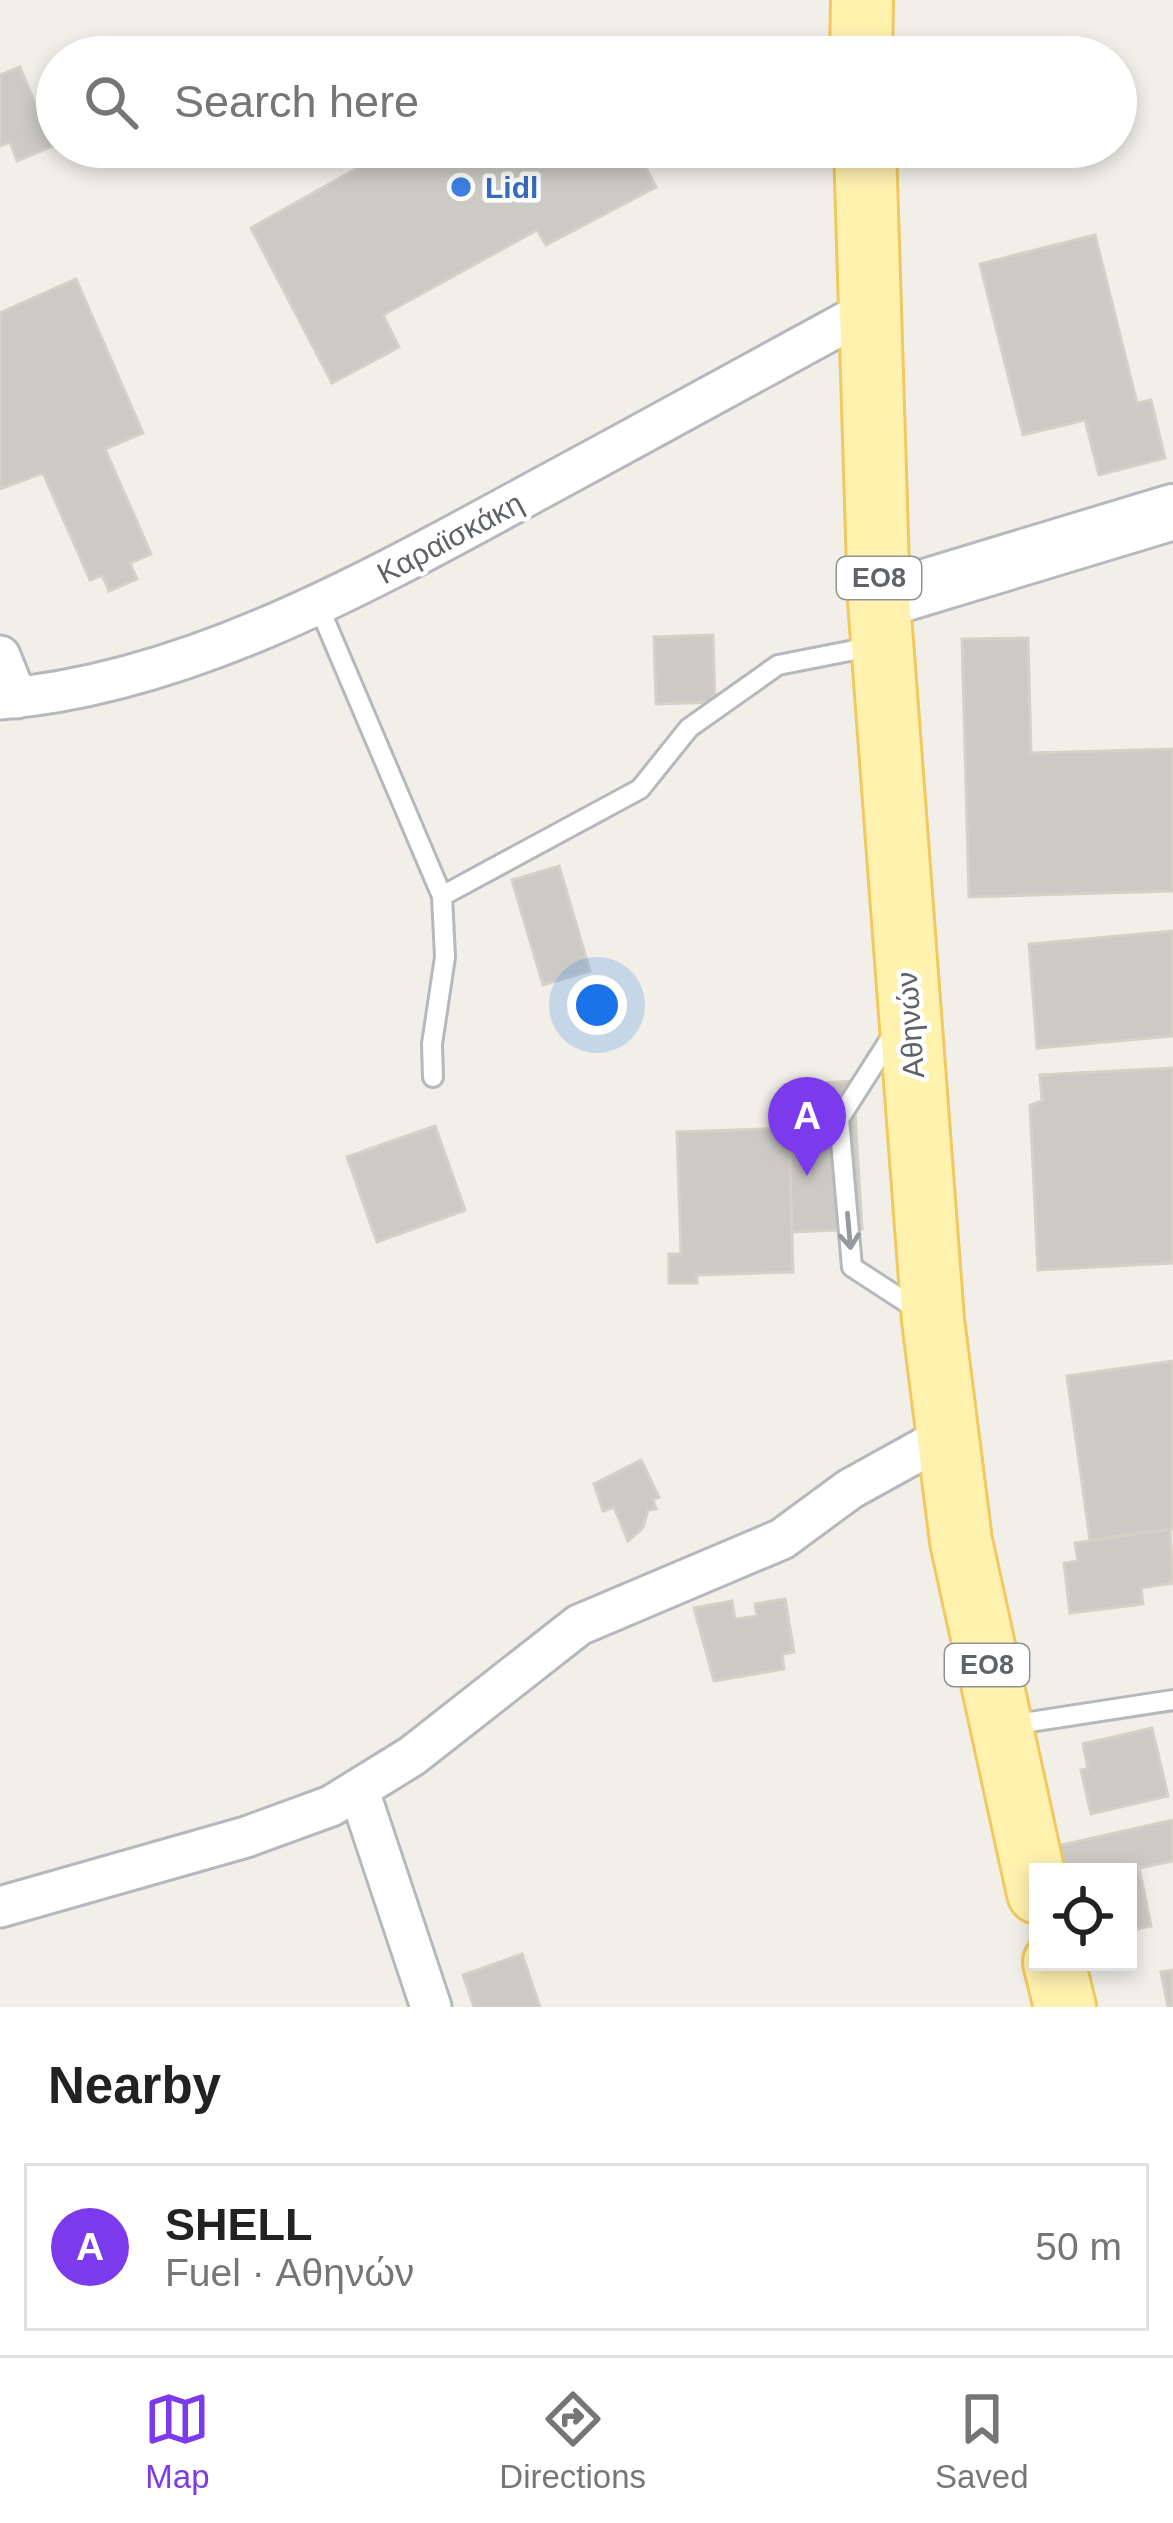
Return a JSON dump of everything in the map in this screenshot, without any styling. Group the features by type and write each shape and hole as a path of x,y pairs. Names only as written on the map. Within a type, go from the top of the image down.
{"main road":[{"path":"861,36 862,0"},
{"name":"Αθηνών","path":"866,168 881,623 944,1436 1031,1863"},
{"path":"1056,1971 1065,2007"}],"street":[{"name":"Καραϊσκάκη","path":"9,698 64,691 202,650 319,607 872,308"},
{"path":"881,623 1173,512"},
{"path":"0,656 9,698"},
{"path":"0,1906 246,1837 359,1791 579,1625 782,1539 850,1489 944,1436"},
{"path":"359,1791 431,2007"}],"lane":[{"path":"319,607 442,896 445,957 432,1043 433,1077"},
{"path":"442,896 640,789 689,728 778,665 881,623"},
{"path":"1000,1726 1173,1700"}],"building":[{"path":"20,67 36,105 36,153 17,161 10,142 0,146 0,75"},
{"path":"358,168 646,168 656,187 546,245 537,230 383,315 399,347 332,383 251,228"},
{"path":"1095,235 1137,403 1151,400 1165,458 1099,475 1085,420 1023,435 980,264"},
{"path":"76,279 143,433 105,449 151,554 130,563 137,579 109,591 102,575 90,580 43,473 0,489 0,313"},
{"path":"713,635 715,702 656,704 654,637"},
{"path":"1028,638 1031,753 1173,749 1173,891 969,897 962,639"},
{"path":"559,866 590,971 543,985 512,880"},
{"path":"1173,931 1173,1036 1037,1048 1029,944"},
{"path":"1173,1068 1173,1263 1038,1270 1030,1105 1042,1101 1040,1075"},
{"path":"853,1081 862,1229 792,1232 784,1085"},
{"path":"435,1126 465,1210 377,1242 347,1157"},
{"path":"789,1128 793,1272 697,1275 697,1283 669,1283 669,1254 681,1254 677,1132"},
{"path":"1173,1361 1173,1529 1090,1540 1067,1376"},
{"path":"641,1460 659,1497 653,1500 656,1509 648,1510 643,1528 628,1541 614,1507 603,1511 594,1484"},
{"path":"1170,1529 1173,1583 1141,1588 1143,1604 1070,1613 1064,1563 1078,1561 1075,1543"},
{"path":"785,1599 794,1652 782,1654 784,1669 714,1681 694,1608 732,1601 735,1619 757,1616 755,1604"},
{"path":"1152,1728 1168,1796 1091,1814 1081,1770 1088,1769 1083,1744"},
{"path":"1173,1820 1173,1861 1139,1868 1151,1926 1137,1929 1137,1863 1056,1863 1053,1847"},
{"path":"522,1954 540,2007 474,2007 463,1975"},
{"path":"1173,1970 1173,2007 1168,2007 1161,1972"}],"place":[{"name":"Lidl","path":"461,187"},
{"name":"SHELL","path":"807,1176"}]}
